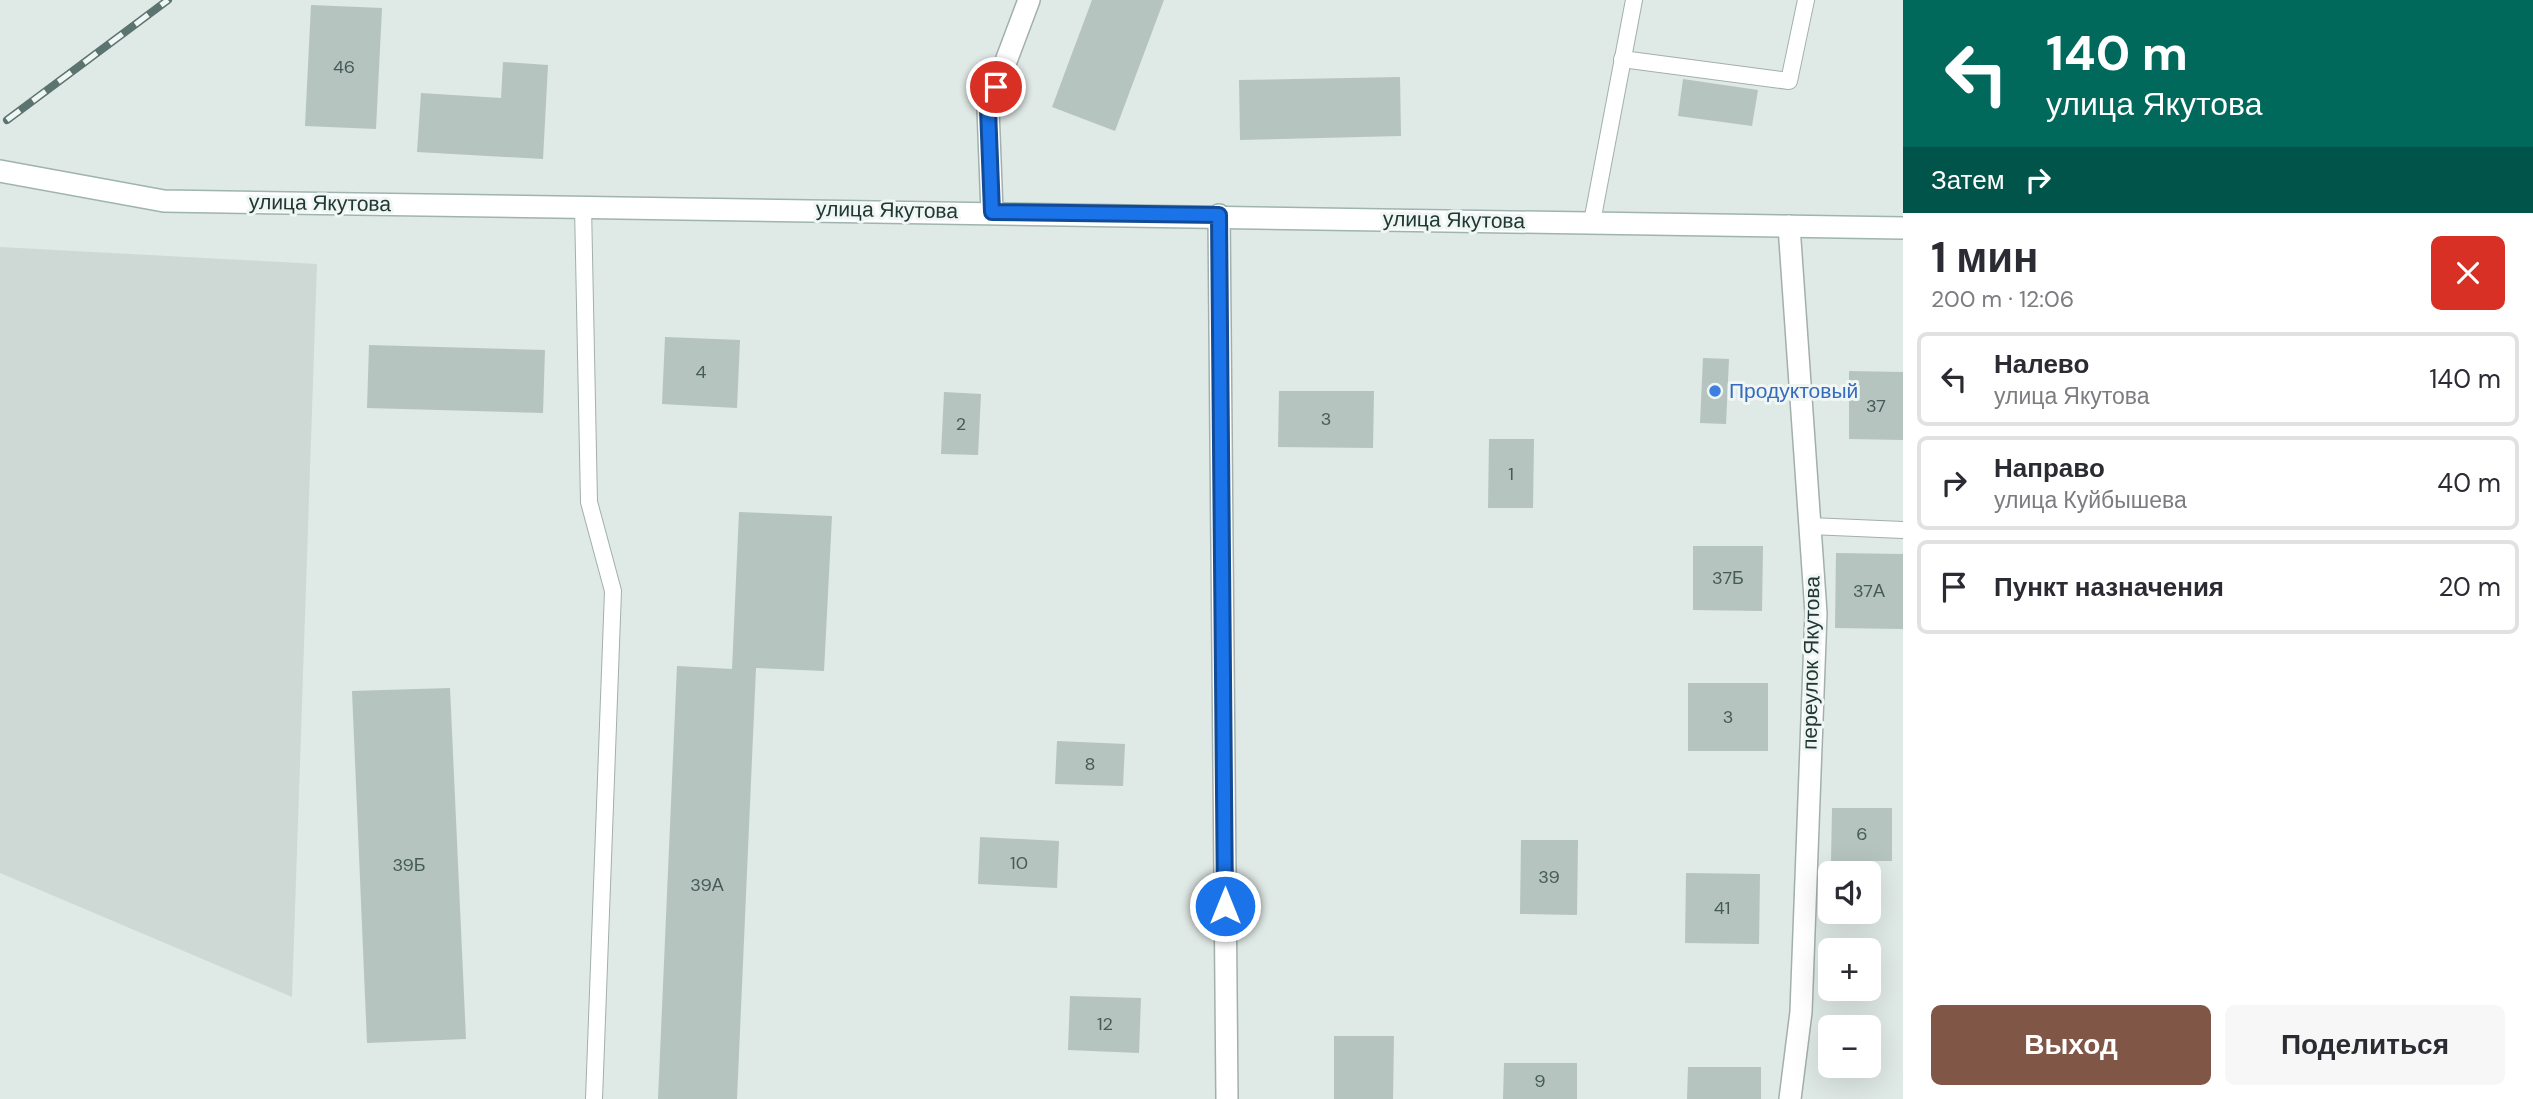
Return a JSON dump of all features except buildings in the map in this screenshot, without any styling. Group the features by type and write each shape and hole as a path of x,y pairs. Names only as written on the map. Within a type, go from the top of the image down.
{"street":[{"path":"992,212 988,109 1029,0"},
{"name":"улица Якутова","path":"0,170 164,201 1219,215 1903,228"},
{"path":"1219,215 1227,1099"},
{"name":"переулок Якутова","path":"1789,226 1810,526 1815,641 1801,1012 1790,1099"}],"lane":[{"path":"1592,222 1634,0"},
{"path":"1622,59 1789,81 1806,0"},
{"path":"583,206 589,502 613,591 594,1099"},
{"path":"1810,526 1903,530"}],"shaded area":[{"path":"0,247 317,264 292,997 0,873"}],"railway":[{"path":"7,120 168,0"}],"place":[{"name":"Продуктовый","path":"1715,391"}],"route":[{"path":"996,87 988,109 992,212 1219,215 1225,906"}]}
